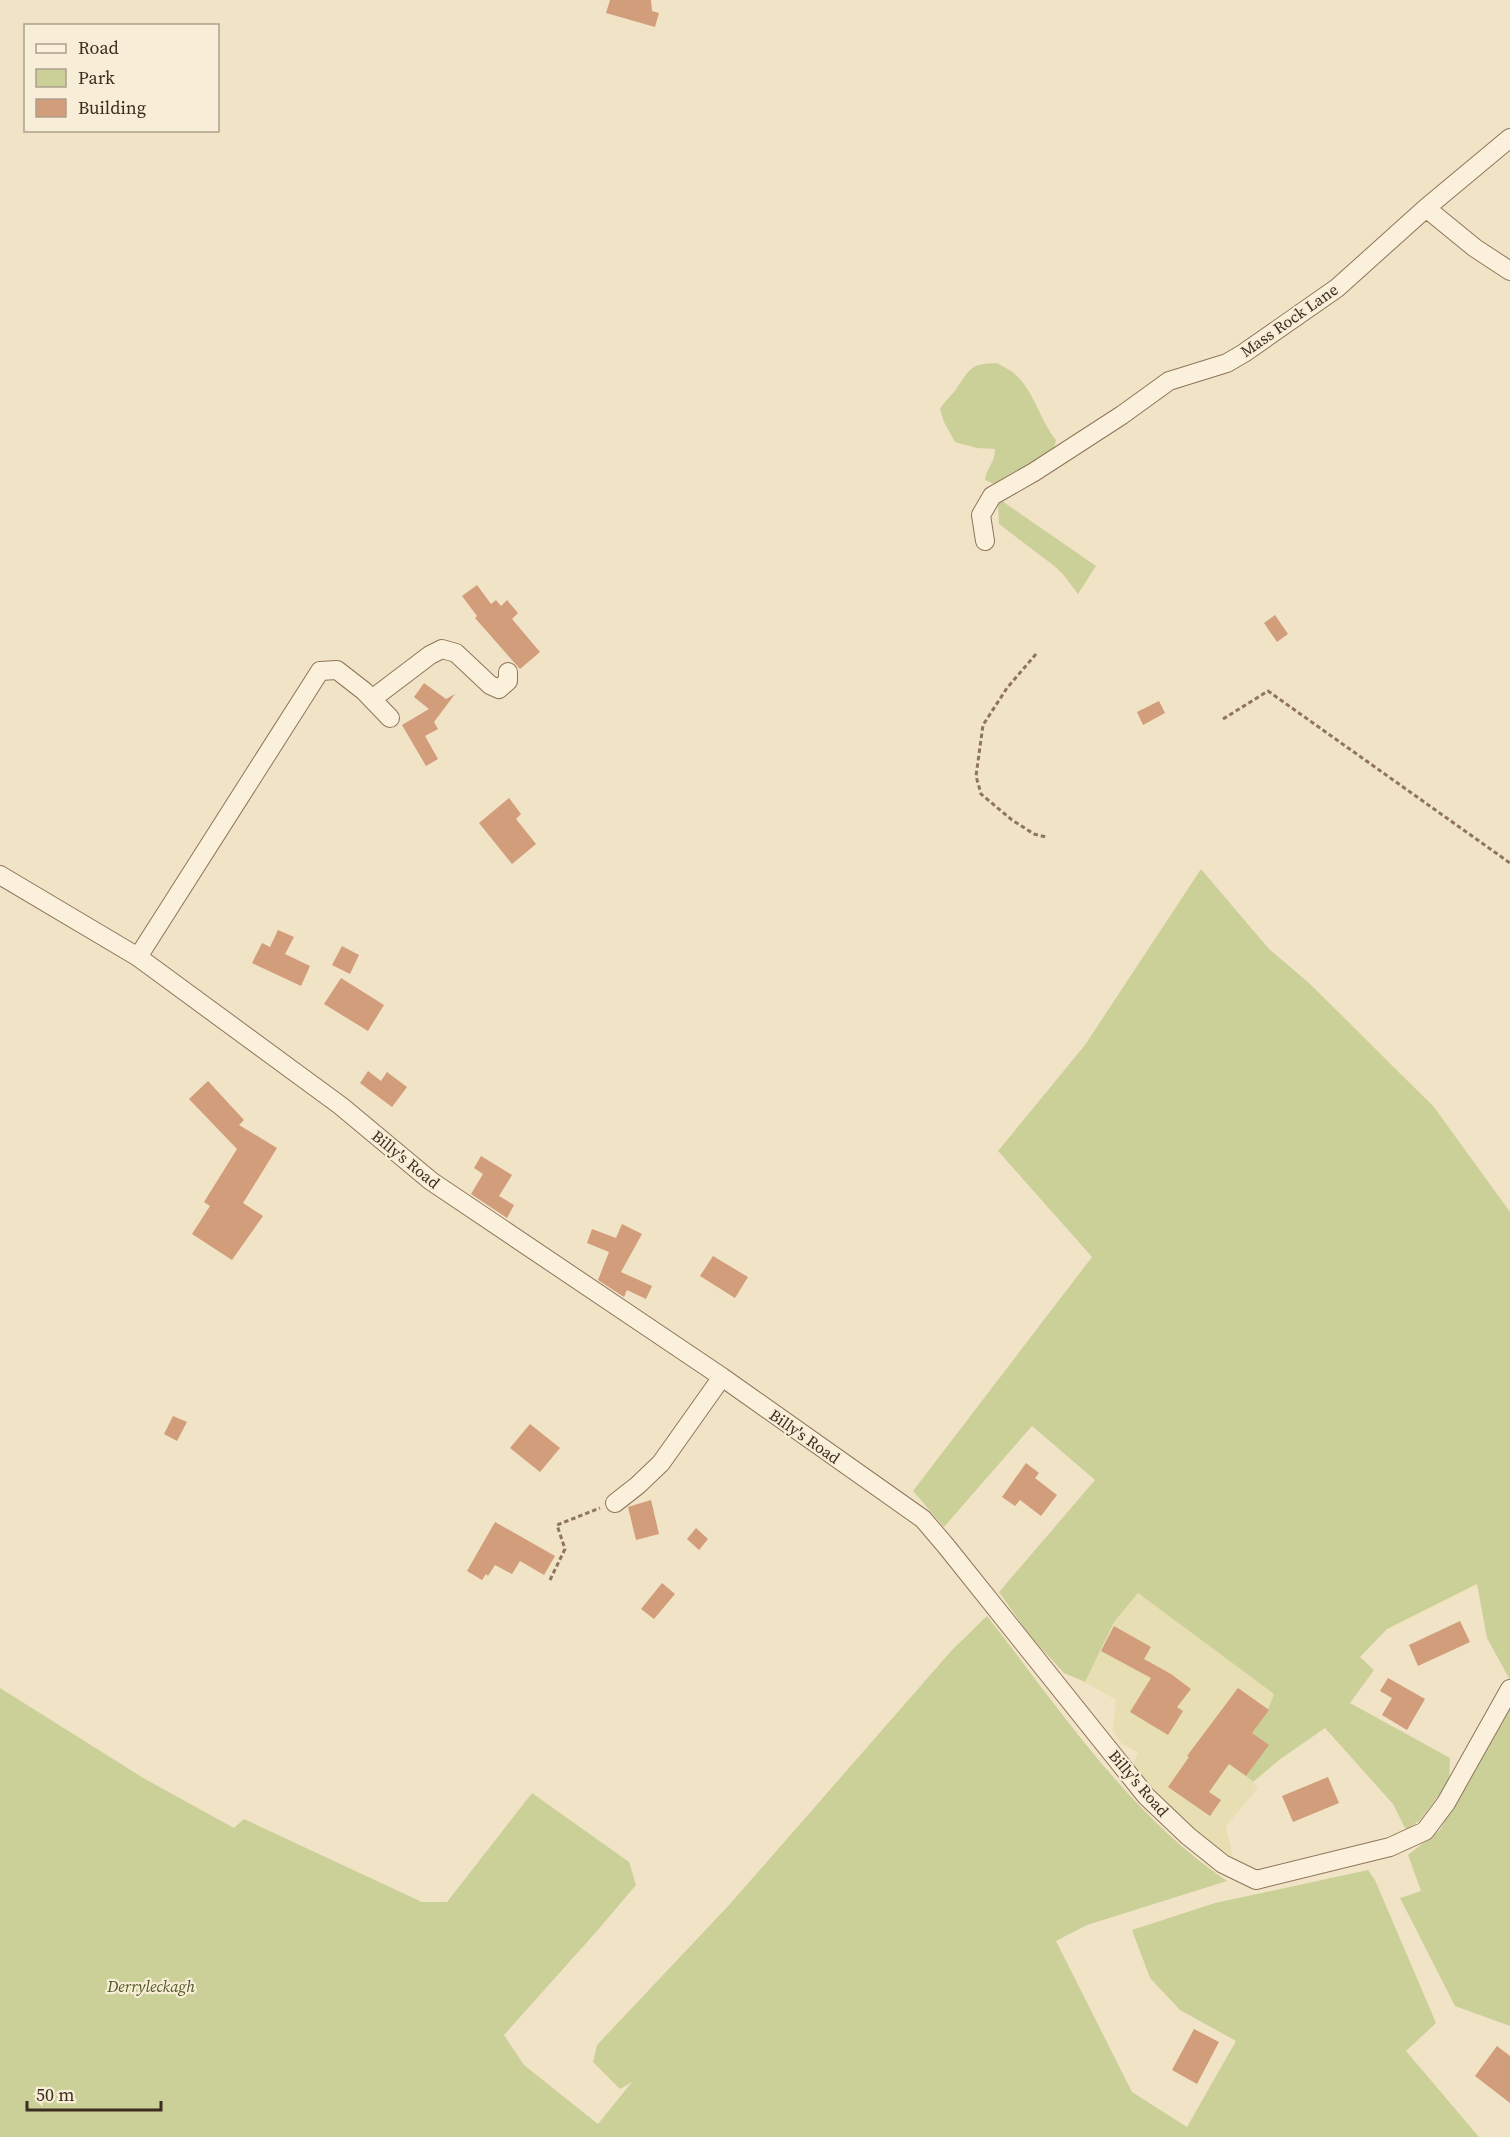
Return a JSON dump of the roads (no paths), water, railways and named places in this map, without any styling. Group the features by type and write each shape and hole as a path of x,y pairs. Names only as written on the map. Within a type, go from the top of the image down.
{"street":[{"name":"Mass Rock Lane","path":"985,541 981,515 992,496 1093,434 1169,381 1227,363 1244,353 1337,288 1426,208 1510,138"},
{"path":"1426,208 1475,248 1510,271"},
{"path":"372,699 430,655 442,649 456,653 490,685 499,689 508,681 508,672"},
{"path":"138,957 320,671 337,670 372,699 390,718"},
{"name":"Billy's Road","path":"0,875 138,957 340,1106 431,1181 722,1377 922,1519 1146,1796 1188,1836 1223,1864 1256,1880 1390,1847 1425,1831 1446,1803 1510,1689"},
{"path":"615,1503 638,1485 661,1462 722,1377"}],"park label":[{"name":"Derryleckagh","path":"151,1986"}]}
